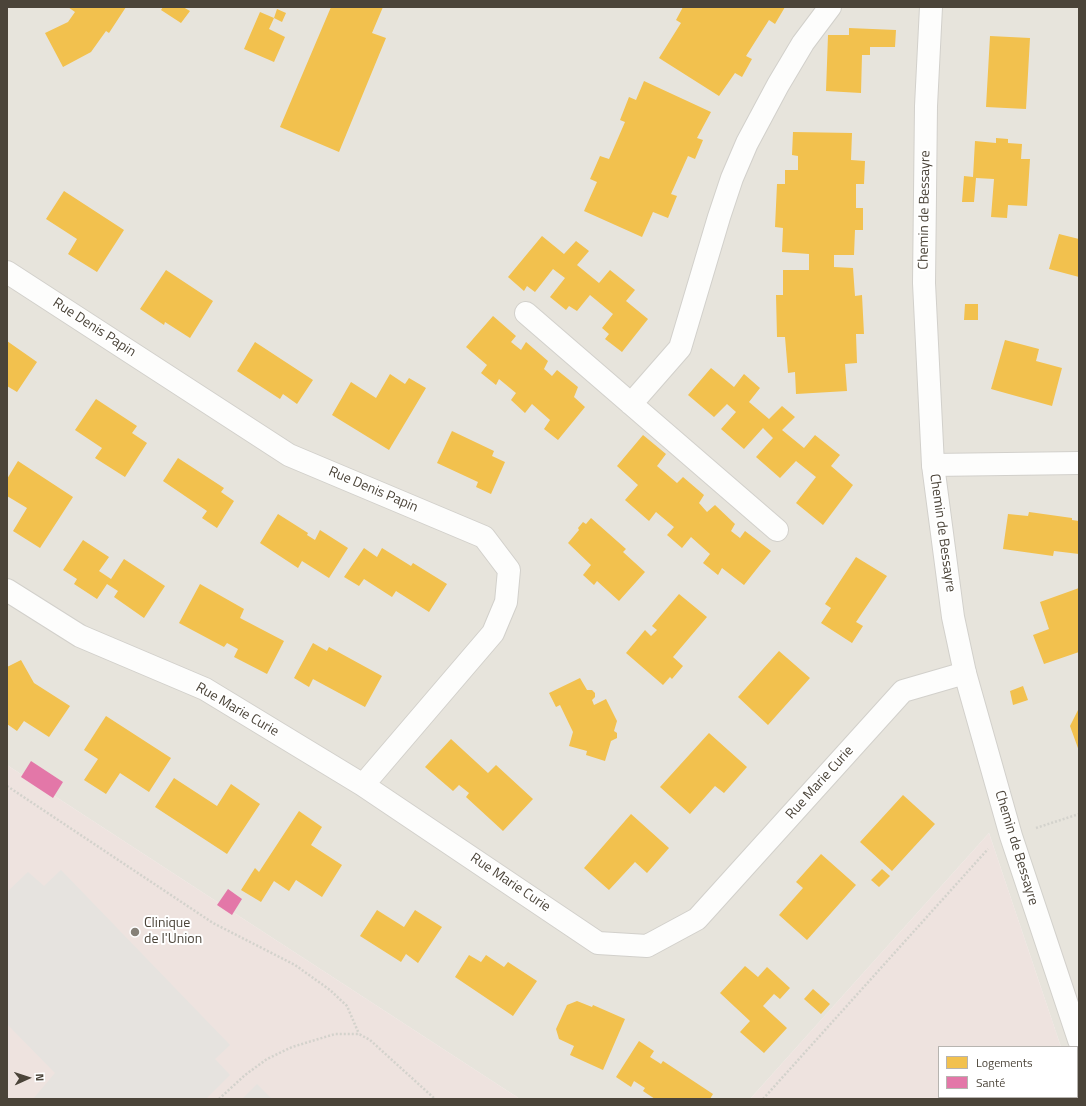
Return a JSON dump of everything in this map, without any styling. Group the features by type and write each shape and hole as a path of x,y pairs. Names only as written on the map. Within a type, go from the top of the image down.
{"street":[{"path":"631,404 680,348 719,216 732,178 747,142 778,85 807,38 830,7"},
{"name":"Chemin de Bessayre","path":"931,7 926,106 924,283 932,465 953,617 965,673 1011,836 1079,1040"},
{"name":"Rue Denis Papin","path":"7,272 289,455 484,537 509,570 506,602 493,634 363,785"},
{"path":"526,313 777,530"},
{"path":"932,465 1079,463"},
{"name":"Rue Marie Curie","path":"7,590 80,636 205,689 363,785 598,943 647,946 697,919 903,691 965,673"}],"path":[{"path":"7,786 213,923 295,965 330,990 347,1006 359,1034"},
{"path":"763,1099 987,850 1011,836 1079,814"},
{"path":"219,1099 245,1075 267,1059 292,1047 335,1034 359,1034 370,1040 435,1099"}],"shaded area":[{"path":"7,7 1079,7 1079,1099 1073,1099 1078,1098 1078,1046 1061,1046 989,833 750,1099 520,1099 7,765"},
{"name":"Clinique de l'Union","path":"7,765 520,1099 7,1099"},
{"path":"989,833 1061,1046 938,1046 938,1098 1073,1099 750,1099"},
{"path":"61,870 230,1045 215,1059 230,1075 206,1099 33,1099 55,1073 7,1024 7,892 28,872 44,886"},
{"path":"257,1084 272,1099 242,1099"}],"building: Logements":[{"path":"68,7 126,7 109,33 106,31 91,52 63,67 45,33 68,22 75,12"},
{"path":"163,7 183,7 190,11 181,23 161,10"},
{"path":"331,7 383,7 372,33 386,38 339,152 280,127"},
{"path":"683,7 785,7 775,24 769,20 746,56 752,59 742,77 735,73 719,96 659,58 681,23 676,20"},
{"path":"277,9 286,13 282,22 274,18"},
{"path":"260,12 274,18 269,29 285,37 274,62 244,49"},
{"path":"849,28 896,30 895,47 870,47 870,55 862,55 861,93 826,91 828,35 849,35"},
{"path":"990,36 1030,38 1026,109 986,107"},
{"path":"644,81 711,112 697,138 703,140 695,159 688,156 671,194 677,196 668,218 653,212 642,237 584,211 597,182 590,179 600,156 609,159 625,122 620,120 629,97 636,100"},
{"path":"793,132 852,133 851,160 865,161 864,184 856,184 856,208 863,208 863,230 855,230 854,255 834,255 834,267 853,268 855,296 862,295 864,334 856,334 857,363 845,364 847,391 796,394 795,372 788,373 785,337 777,337 776,295 783,295 783,270 809,270 809,254 782,252 783,228 775,227 777,184 785,184 785,170 798,170 798,156 792,155"},
{"path":"996,138 1008,139 1008,143 1022,144 1021,159 1030,159 1027,206 1008,205 1007,218 991,217 994,179 976,178 974,202 962,202 964,176 973,177 975,141 996,143"},
{"path":"64,191 124,230 97,272 68,254 77,239 46,219"},
{"path":"1059,234 1079,239 1079,277 1049,269"},
{"path":"542,236 564,254 576,241 589,251 577,265 599,283 610,270 635,290 626,301 648,319 622,352 605,339 609,334 602,328 613,314 590,295 577,311 569,306 566,310 550,297 565,278 553,269 535,292 527,286 524,291 508,277"},
{"path":"166,270 213,301 190,338 165,322 164,325 140,309"},
{"path":"965,304 978,304 978,320 964,320"},
{"path":"493,316 516,336 511,342 521,350 526,342 548,361 544,369 552,376 557,370 578,387 574,397 585,407 558,440 544,429 550,420 532,404 525,413 511,400 516,393 499,379 496,385 481,373 487,365 466,347"},
{"path":"1005,340 1039,349 1036,361 1062,368 1052,406 991,389"},
{"path":"7,341 37,362 17,392 7,386"},
{"path":"255,342 313,380 297,404 283,394 280,399 237,371"},
{"path":"711,368 734,387 744,374 760,388 749,402 769,419 782,406 795,417 782,430 804,448 815,435 840,455 831,466 853,485 823,525 796,503 816,477 796,461 780,478 756,457 773,438 763,428 744,449 721,429 736,412 727,404 714,417 688,395"},
{"path":"390,374 405,384 409,378 426,388 389,450 332,415 351,382 376,398"},
{"path":"96,399 137,426 132,433 147,443 125,477 95,458 102,448 75,430"},
{"path":"452,431 494,451 492,456 505,462 491,494 476,487 478,482 437,463"},
{"path":"643,435 666,454 657,466 677,483 683,477 704,495 699,503 707,512 715,505 735,524 731,531 740,538 745,531 771,551 744,585 722,568 718,575 703,563 710,554 691,537 682,548 667,535 674,527 656,512 649,521 625,500 638,485 617,466"},
{"path":"178,458 224,488 221,492 234,501 217,528 202,518 207,511 163,481"},
{"path":"18,461 73,497 40,548 13,531 27,508 7,496 7,479"},
{"path":"1029,512 1072,518 1072,520 1079,521 1079,554 1054,551 1053,556 1003,549 1008,514 1028,516"},
{"path":"278,514 308,533 307,535 315,540 320,530 348,548 329,578 302,561 298,568 260,543"},
{"path":"591,518 626,549 623,552 645,572 619,601 597,581 594,585 583,575 591,565 568,543 579,530 578,528 583,522 586,524"},
{"path":"83,540 109,557 99,571 111,579 124,559 165,586 144,618 114,597 118,591 107,584 97,599 74,584 77,579 63,570"},
{"path":"364,548 377,557 382,548 411,566 413,563 447,584 429,612 396,591 392,597 364,579 359,586 344,577"},
{"path":"856,557 887,576 856,622 863,626 852,643 821,623 831,608 825,604"},
{"path":"200,584 244,609 240,618 284,641 267,674 234,657 238,649 227,643 224,647 179,623"},
{"path":"1079,588 1079,652 1044,664 1033,635 1049,629 1040,602"},
{"path":"679,594 707,617 673,657 683,666 672,679 670,677 663,685 626,653 645,630 651,636 657,630 652,626"},
{"path":"313,643 327,651 329,647 382,676 365,707 313,679 309,687 294,678"},
{"path":"779,651 810,678 768,725 738,697"},
{"path":"21,660 34,683 70,706 49,737 24,721 17,731 7,724 7,667"},
{"path":"580,678 587,690 592,690 595,693 595,697 592,700 594,705 606,699 617,721 614,731 617,733 617,738 611,741 605,761 586,755 587,751 569,746 573,732 560,705 556,707 549,693"},
{"path":"1023,686 1028,700 1013,705 1010,691"},
{"path":"1079,708 1079,751 1070,726"},
{"path":"106,716 171,758 149,792 120,773 106,794 84,780 98,759 84,750"},
{"path":"709,733 747,767 724,793 715,786 690,814 660,787"},
{"path":"451,739 488,773 496,765 533,799 503,831 466,797 469,793 459,785 453,791 425,767"},
{"path":"174,778 217,806 231,784 260,804 227,854 155,807"},
{"path":"903,795 935,824 892,871 860,842"},
{"path":"299,811 322,827 311,845 342,865 322,897 296,880 289,891 274,881 261,902 241,890 255,868 259,872"},
{"path":"631,814 669,848 647,873 635,862 609,890 584,868"},
{"path":"821,854 856,885 807,940 779,915 803,888 796,882"},
{"path":"882,869 890,876 879,887 871,880"},
{"path":"377,910 404,927 415,910 442,927 418,963 406,954 401,962 360,936"},
{"path":"469,955 481,962 486,955 504,967 508,962 537,981 513,1016 455,977"},
{"path":"745,966 758,977 767,967 790,988 780,999 774,994 763,1006 787,1028 764,1053 740,1032 750,1021 720,993"},
{"path":"813,989 830,1004 821,1014 804,999"},
{"path":"577,1001 592,1007 593,1005 625,1019 603,1070 570,1055 574,1046 559,1039 556,1029 567,1005"},
{"path":"639,1041 654,1051 650,1057 661,1064 663,1061 713,1094 710,1099 655,1099 643,1091 645,1088 634,1081 631,1087 616,1077"}],"building: Santé":[{"path":"31,761 63,782 53,798 21,777"},
{"path":"228,889 242,899 232,915 217,905"}],"place":[{"name":"Clinique de l'Union","path":"135,932"}]}
